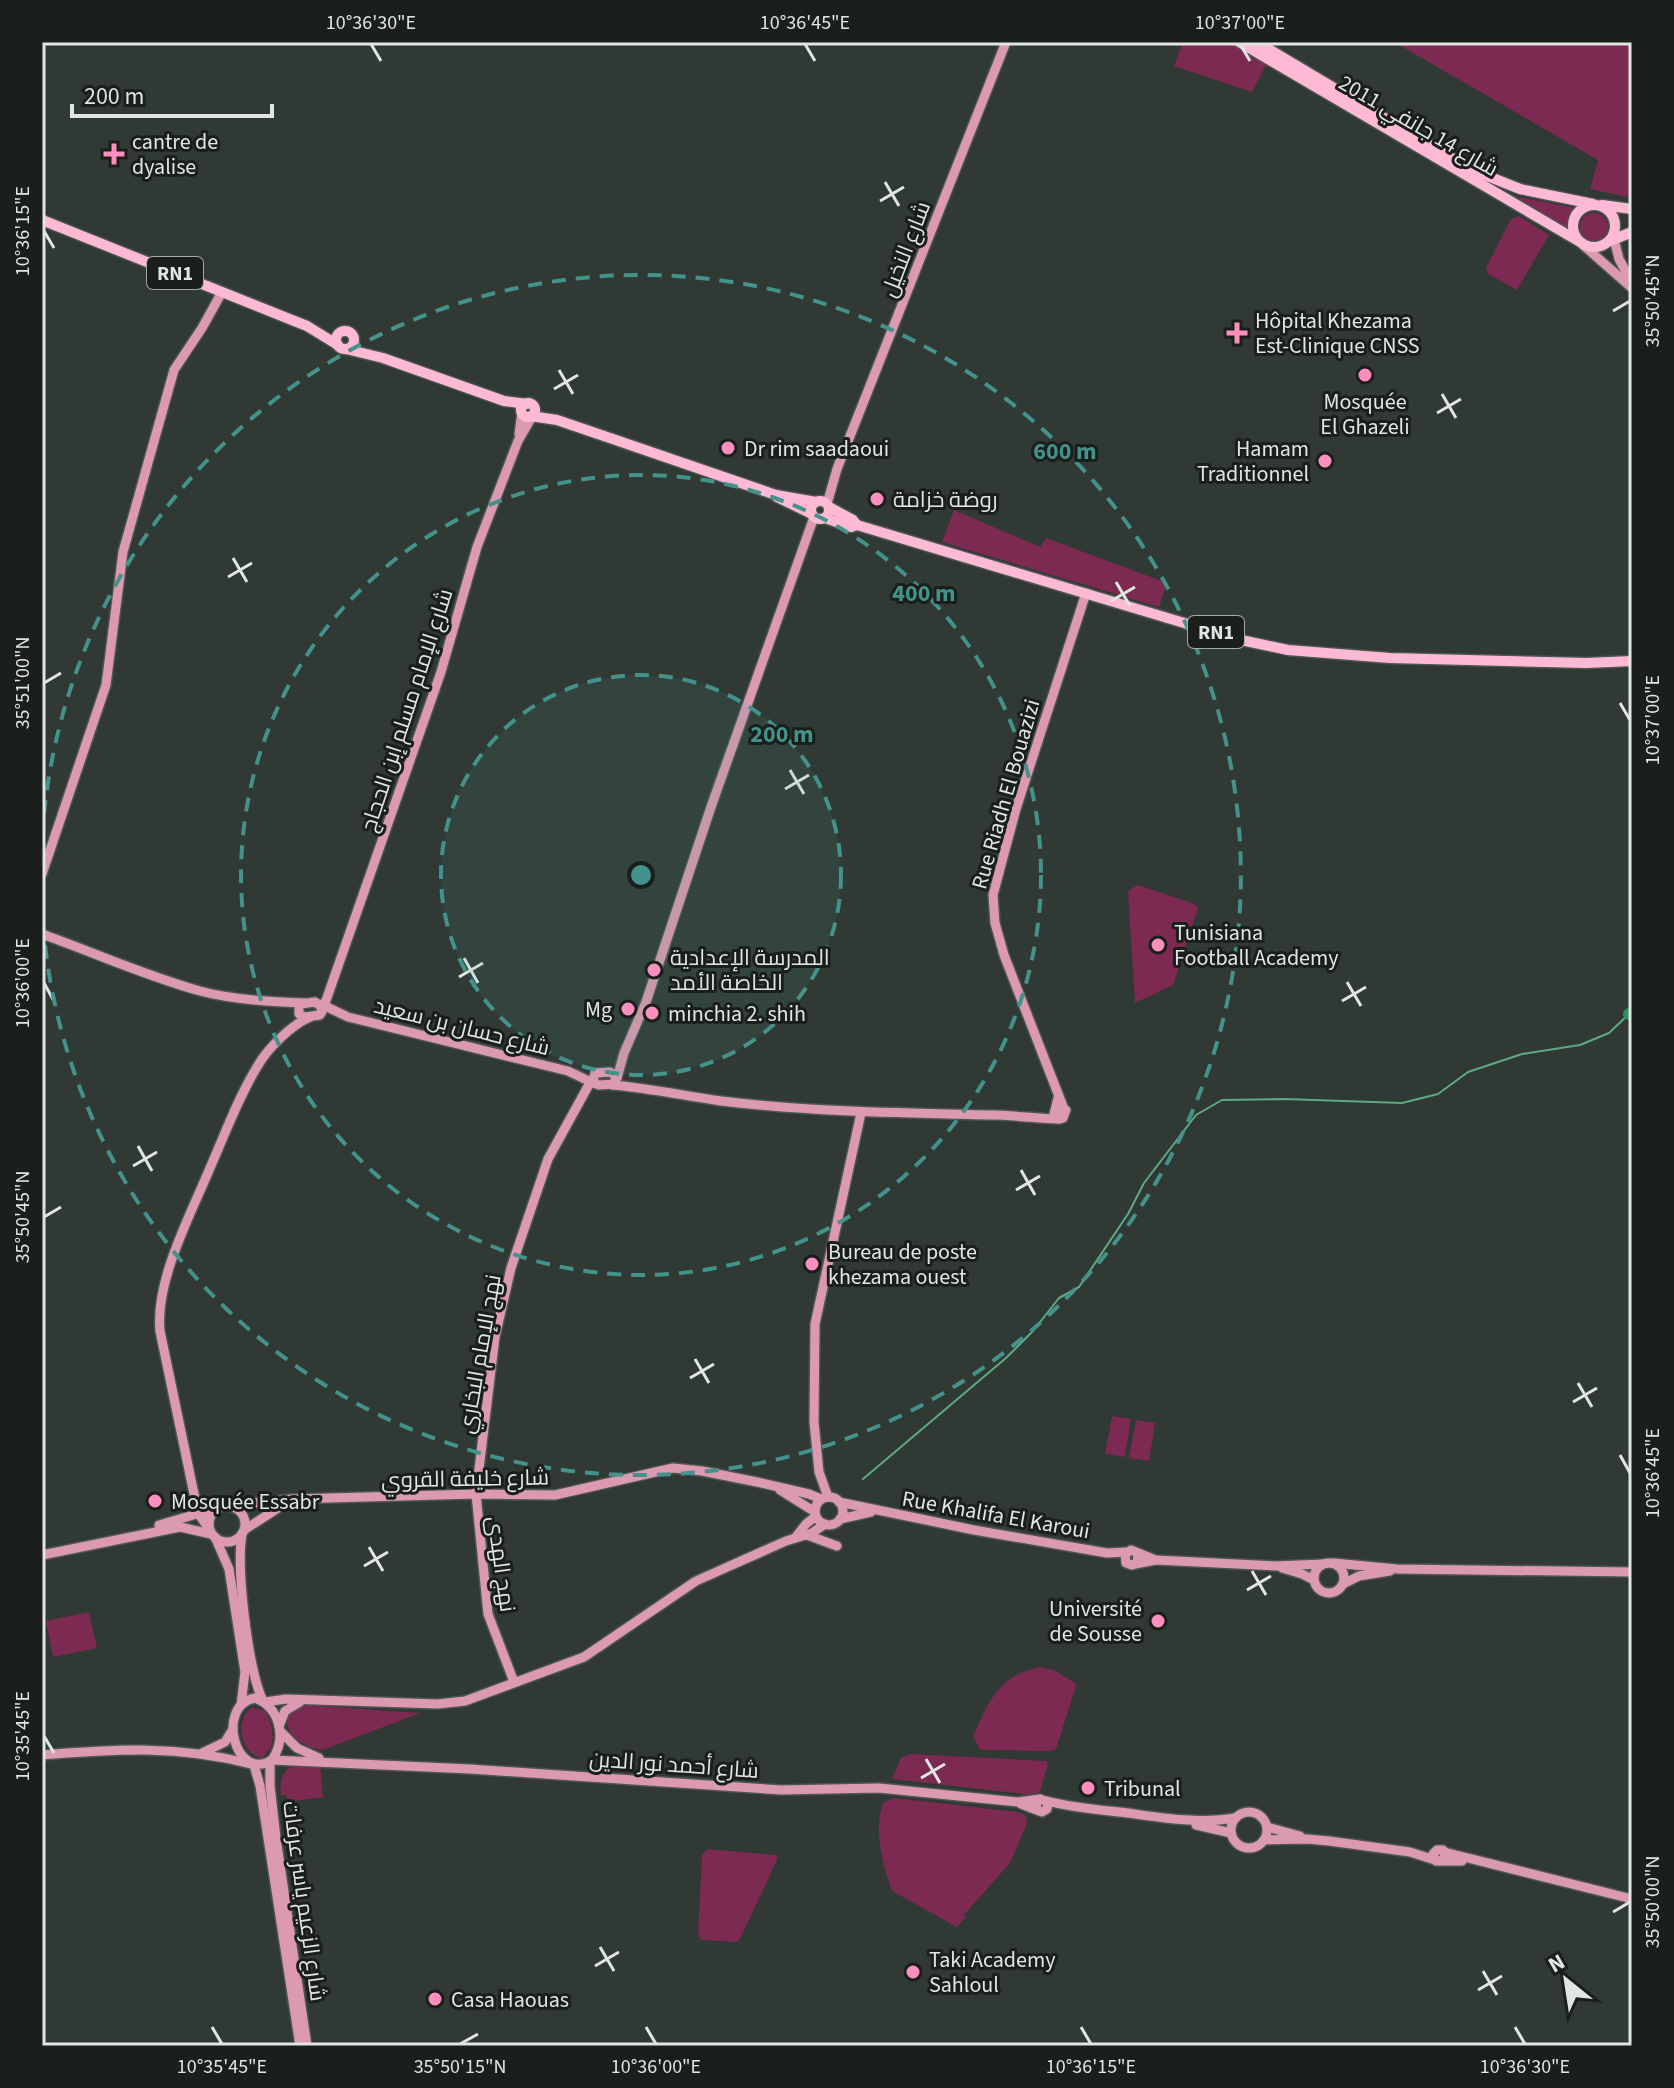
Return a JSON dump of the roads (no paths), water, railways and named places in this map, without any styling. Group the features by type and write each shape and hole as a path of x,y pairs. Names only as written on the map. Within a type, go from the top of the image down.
{"main road":[{"name":"شارع 14 جانفي 2011","path":"1239,42 1582,243"},
{"name":"شارع 14 جانفي 2011","path":"1257,42 1470,169 1520,189 1632,209"},
{"path":"1611,239 1613,217 1610,211 1595,204 1580,210 1572,222 1573,230 1582,243 1594,247 1632,232"},
{"name":"RN1","path":"42,220 307,326 342,347 383,358 530,412 853,520 857,525 1241,640 1288,650 1390,658 1587,663 1632,661"},
{"name":"RN1","path":"307,326 348,331 383,358"},
{"path":"341,332 336,339 342,347 353,344 353,336"},
{"name":"RN1","path":"1587,663 1632,668"}],"street":[{"name":"شارع النخيل","path":"821,510 1006,42"},
{"path":"1611,239 1632,286"},
{"path":"1582,243 1632,286"},
{"path":"42,874 106,685 122,559 174,370 225,293"},
{"name":"شارع اﻹمام مسلم إبن الحجاج","path":"198,1513 160,1331 159,1311 174,1257 223,1137 256,1067 331,990 441,672 477,547 530,412"},
{"name":"نهج الإمام البخاري","path":"476,1494 495,1337 511,1268 548,1159 602,1079 624,1053 646,1002 715,795 821,510"},
{"name":"Rue Riadh El Bouazizi","path":"1059,1108 1058,1094 1004,955 995,923 993,895 1016,809 1086,593"},
{"name":"شارع حسان بن سعيد","path":"42,933 127,967 203,992 314,1009 602,1079"},
{"path":"602,1079 720,1101 861,1113 1059,1119 1054,1116 1059,1108"},
{"path":"1031,1116 1059,1108"},
{"path":"795,1538 816,1514 824,1498 814,1422 815,1324 861,1113"},
{"name":"شارع خليفة القروي","path":"137,1534 223,1507 292,1499 555,1495 673,1468 716,1473 824,1498"},
{"path":"778,1488 816,1514 825,1524"},
{"name":"نهج الهدى","path":"476,1494 488,1614 514,1682"},
{"path":"252,1764 237,1746 233,1728 234,1717 249,1699 264,1702 307,1700 438,1704 465,1701 584,1657 696,1581 807,1535 825,1524 832,1524 840,1519 843,1510 839,1502 824,1498"},
{"path":"42,1555 180,1527 196,1528 226,1542 232,1541 292,1499"},
{"name":"Rue Khalifa El Karoui","path":"839,1502 1132,1558 1275,1566 1323,1564"},
{"path":"42,1755 131,1748 202,1753 252,1764 271,1760 279,1747 279,1729 274,1713 264,1702 255,1679 241,1583 239,1553 243,1516 237,1509 223,1507 210,1516 212,1534"},
{"name":"Rue Khalifa El Karoui","path":"840,1519 877,1511"},
{"path":"198,1513 229,1569 245,1672 241,1705"},
{"path":"807,1535 837,1546"},
{"path":"1334,1563 1344,1574 1343,1584"},
{"path":"1397,1569 1359,1576 1343,1584 1337,1591 1327,1592 1318,1588 1314,1580 1316,1571 1323,1564 1334,1563 1397,1569 1632,1572"},
{"name":"Rue Khalifa El Karoui","path":"1275,1566 1314,1580"},
{"path":"279,1729 285,1711 307,1700"},
{"path":"202,1753 225,1742 233,1728"},
{"name":"شارع أحمد نور الدين","path":"279,1729 297,1748 326,1761"},
{"name":"شارع أحمد نور الدين","path":"271,1760 781,1790 879,1788 1177,1819"},
{"name":"شارع الزعيم ياسر عرفات","path":"271,1760 276,1838 307,2046"},
{"name":"شارع الزعيم ياسر عرفات","path":"252,1764 260,1786 300,2046"},
{"path":"1177,1819 1216,1821 1254,1812 1263,1818 1267,1827 1264,1840 1256,1847 1245,1848 1236,1843 1231,1833 1235,1818"},
{"path":"1177,1819 1231,1833"},
{"path":"1267,1827 1307,1839"},
{"path":"1264,1840 1307,1839 1474,1861 1632,1899"}],"waterway":[{"path":"863,1479 1006,1358 1059,1298 1079,1287 1128,1214 1144,1183 1196,1115 1222,1100 1402,1103 1438,1094 1468,1072 1522,1054 1580,1045 1609,1033 1629,1014"}],"place":[{"name":"cantre de dyalise","path":"114,154"},
{"name":"Hôpital Khezama Est-Clinique CNSS","path":"1237,333"},
{"name":"Mosquée El Ghazeli","path":"1365,375"},
{"name":"Dr rim saadaoui","path":"728,448"},
{"name":"Hamam Traditionnel","path":"1325,461"},
{"name":"روضة خزامة","path":"877,499"},
{"name":"Tunisiana Football Academy","path":"1158,945"},
{"name":"المدرسة الإعدادية الخاصة الأمد","path":"654,970"},
{"name":"Mg","path":"628,1009"},
{"name":"minchia 2. shih","path":"652,1013"},
{"name":"Bureau de poste khezama ouest","path":"812,1264"},
{"name":"Mosquée Essabr","path":"155,1501"},
{"name":"Université de Sousse","path":"1158,1621"},
{"name":"Tribunal","path":"1088,1788"},
{"name":"Taki Academy Sahloul","path":"913,1972"},
{"name":"Casa Haouas","path":"435,1999"}]}
